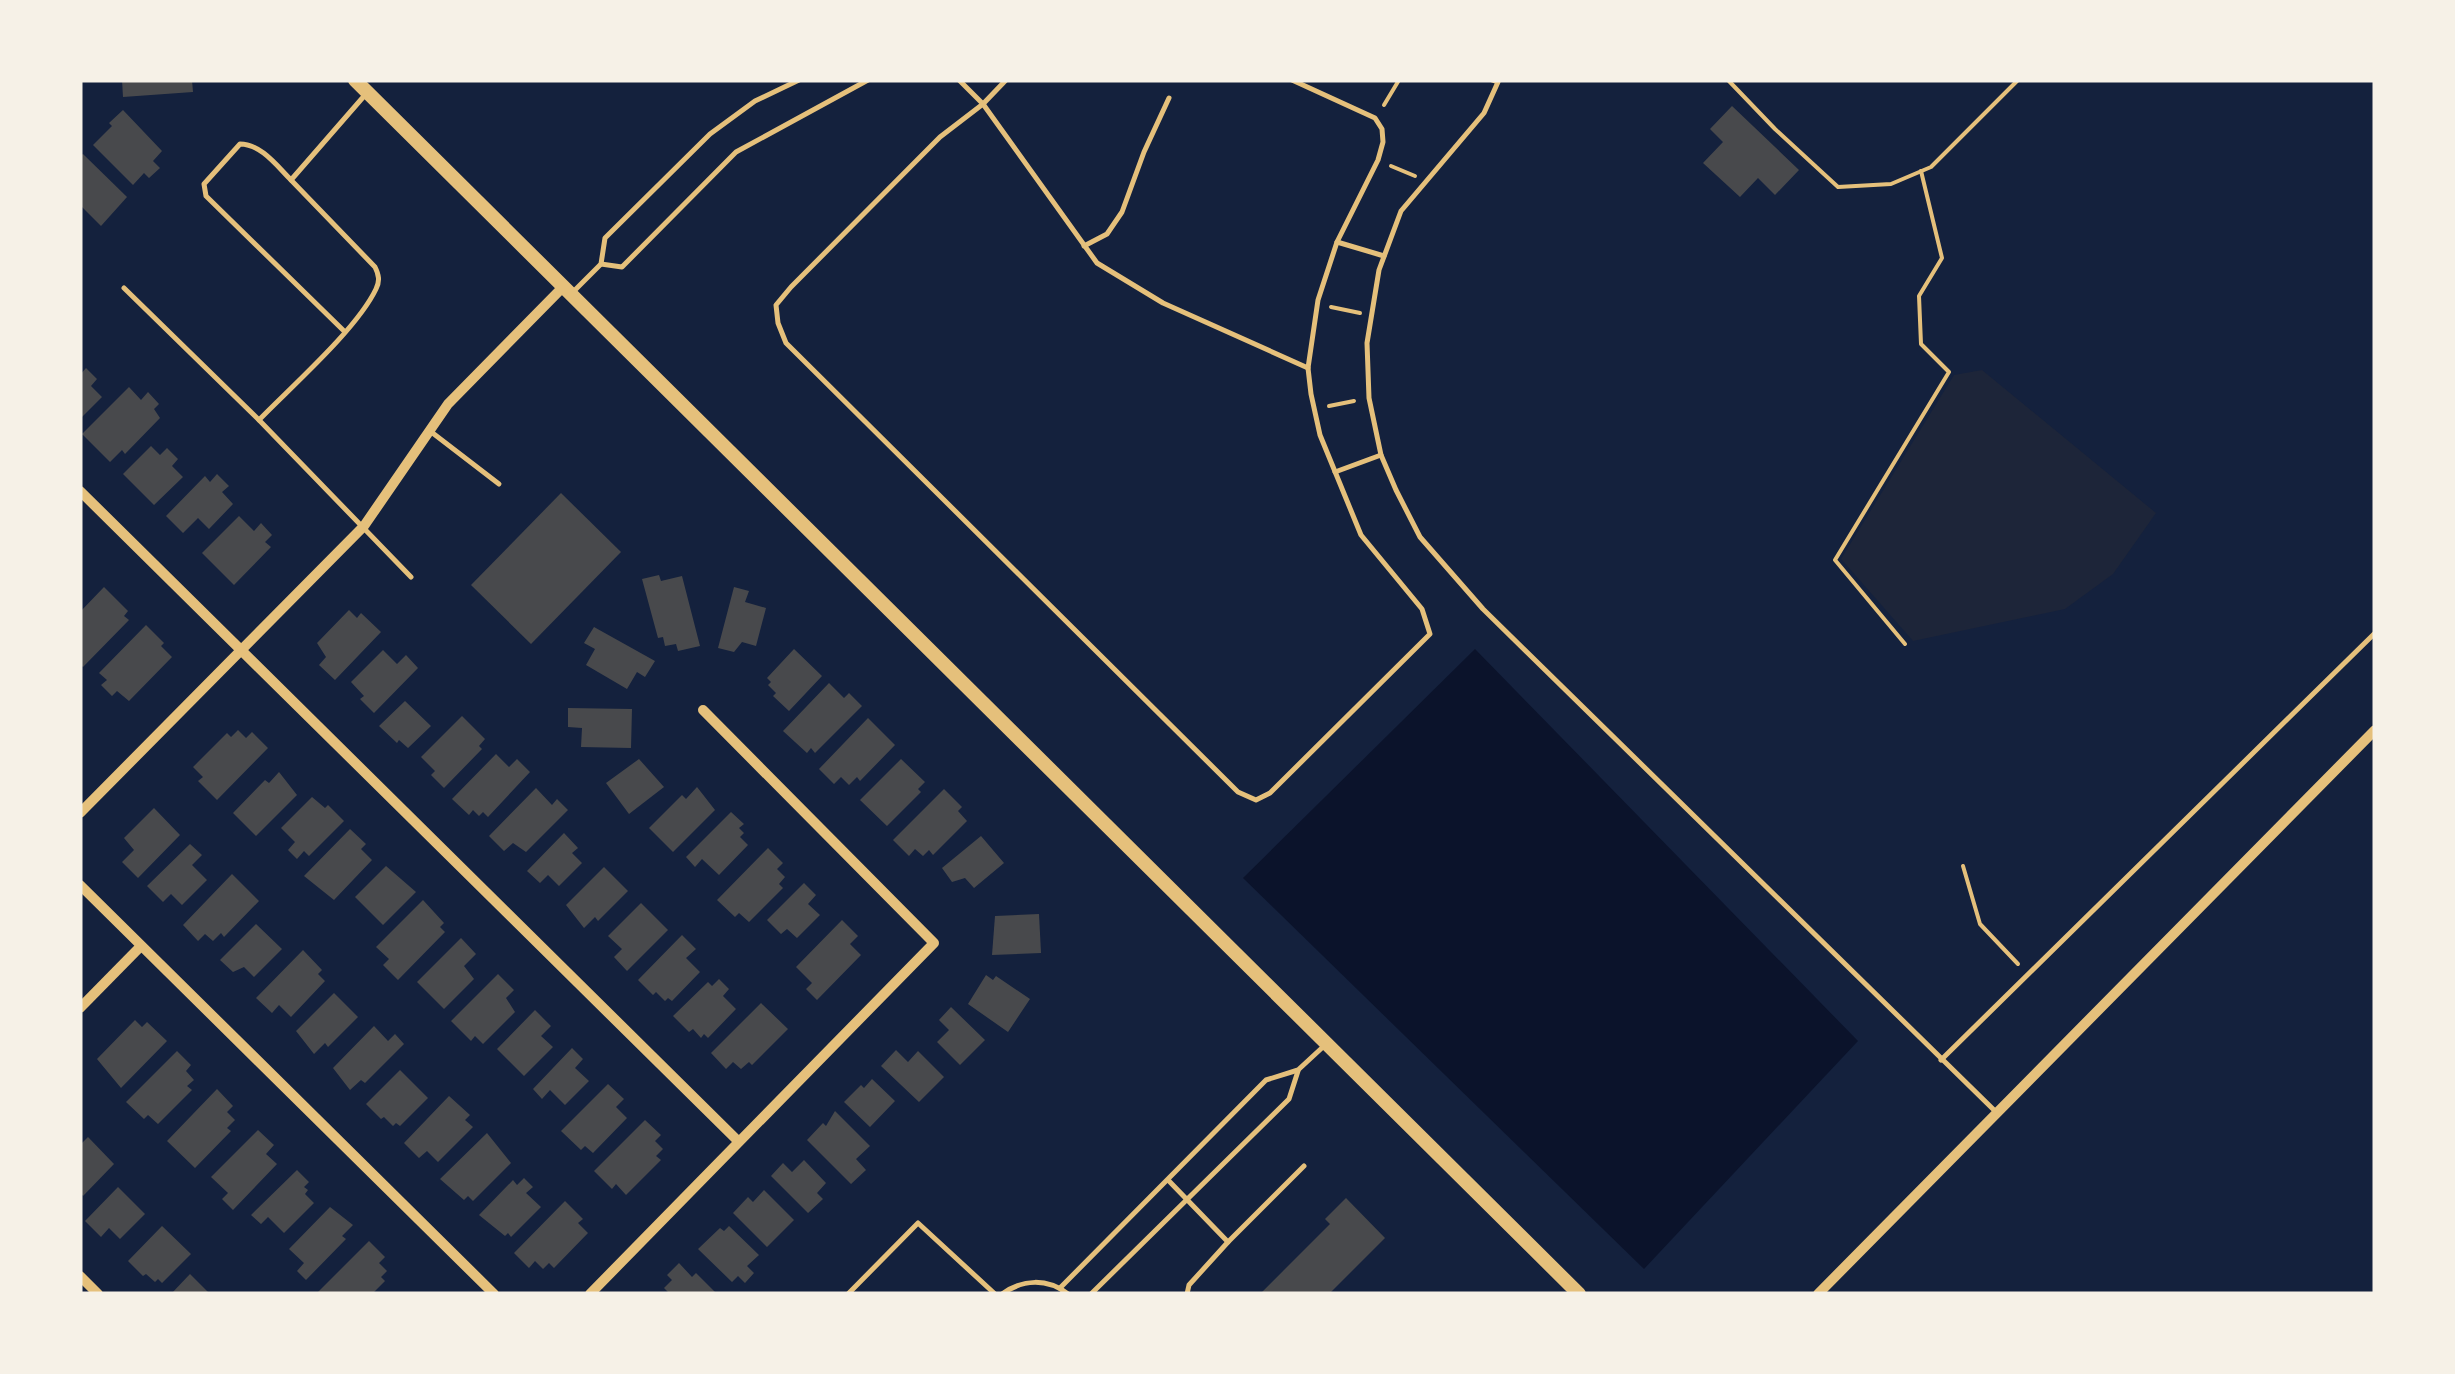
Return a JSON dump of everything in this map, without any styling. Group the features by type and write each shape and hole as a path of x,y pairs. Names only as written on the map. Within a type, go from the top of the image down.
{"main road":[{"path":"354,80 1579,1294"}],"street":[{"path":"80,813 364,526 448,404 567,290"},
{"path":"80,492 738,1141"},
{"path":"590,1294 934,942 703,710"},
{"path":"1818,1294 2375,730"},
{"path":"80,884 494,1294"},
{"path":"80,1008 140,946"},
{"path":"80,1276 98,1294"}],"lane":[{"path":"601,264 604,238 710,134 756,101 799,80"},
{"path":"567,290 601,264 622,266 736,152 868,80"},
{"path":"959,80 983,104 1097,263 1163,304 1308,368"},
{"path":"1006,80 983,104 940,137 791,287 776,305 778,323 786,343 1238,792 1256,800 1270,793 1430,634 1422,609 1361,534 1320,434 1308,368 1318,300 1337,242 1378,160 1382,130 1376,118 1292,80"},
{"path":"1496,81 1484,112 1402,212 1379,270 1367,343 1369,398 1381,454 1420,536 1483,609 1995,1112"},
{"path":"291,180 368,93"},
{"path":"1084,246 1107,234 1122,212 1144,152 1170,98"},
{"path":"259,420 344,331 378,287 380,276 376,266 291,180 248,143 240,144 204,184 206,196 344,331"},
{"path":"1337,242 1384,256"},
{"path":"124,288 411,577"},
{"path":"430,431 499,484"},
{"path":"1335,472 1381,454"},
{"path":"1941,1060 2375,633"},
{"path":"1060,1288 1266,1080 1298,1070 1326,1044"},
{"path":"1091,1294 1288,1098 1298,1070"},
{"path":"1186,1294 1189,1285 1228,1242 1304,1166"},
{"path":"1168,1180 1228,1242"},
{"path":"848,1294 918,1224 999,1294 1028,1282 1044,1282 1068,1294"}],"path":[{"path":"1376,118 1399,80"},
{"path":"1728,80 1838,187 1891,184 1931,167 2018,80"},
{"path":"1378,160 1426,180"},
{"path":"1905,644 1835,560 1949,372 1921,344 1919,296 1942,258 1920,171"},
{"path":"1318,300 1334,310 1372,314"},
{"path":"1315,411 1369,398"},
{"path":"1963,866 1980,924 2028,974"}],"shaded area":[{"path":"1982,370 2156,513 2113,574 2065,609 1913,641 1841,559 1954,375"},
{"path":"1475,649 1858,1041 1644,1269 1243,878"}],"building":[{"path":"122,80 192,80 193,92 123,97"},
{"path":"1732,106 1799,170 1775,195 1758,178 1740,197 1703,163 1723,142 1710,129"},
{"path":"123,110 162,151 153,161 160,168 149,178 144,173 133,185 93,145"},
{"path":"83,154 127,197 101,226 80,205"},
{"path":"86,368 97,379 91,386 102,397 80,419 80,375"},
{"path":"129,387 141,400 148,392 159,404 154,409 160,418 125,454 122,450 110,462 82,434"},
{"path":"151,446 160,455 167,448 178,459 172,466 183,477 154,505 123,474"},
{"path":"217,474 229,486 222,492 233,504 209,529 198,518 183,533 166,516 205,476 210,482"},
{"path":"561,493 621,552 531,644 471,585"},
{"path":"239,516 254,531 261,523 272,535 265,542 271,547 234,585 202,553"},
{"path":"659,575 661,581 682,576 700,646 678,651 676,644 665,646 663,637 658,638 642,579"},
{"path":"104,587 128,611 124,616 129,620 83,667 80,612"},
{"path":"734,587 749,591 745,602 766,608 756,646 742,642 734,652 718,648"},
{"path":"349,610 357,618 361,613 381,632 335,680 319,665 326,657 317,643"},
{"path":"146,625 172,657 129,701 117,691 112,696 101,685 107,680 99,673"},
{"path":"594,627 655,661 645,677 637,672 627,689 586,665 595,649 584,643"},
{"path":"794,649 822,676 789,711 773,696 776,693 767,678"},
{"path":"383,650 397,664 406,655 418,668 374,713 351,682"},
{"path":"829,683 844,698 849,693 862,706 815,753 811,748 807,753 783,731"},
{"path":"405,701 431,726 408,748 379,726"},
{"path":"568,708 632,709 631,748 581,747 582,728 568,727"},
{"path":"462,716 485,739 479,746 482,749 444,788 421,757"},
{"path":"868,718 895,745 860,781 857,777 849,785 841,777 834,784 819,769"},
{"path":"238,730 246,738 252,732 268,748 217,800 198,781 203,777 193,767 227,733 231,737"},
{"path":"496,754 509,767 517,759 530,772 488,817 473,810 469,815 452,799"},
{"path":"639,759 664,787 629,814 606,783"},
{"path":"901,759 925,782 918,789 921,792 887,826 860,800"},
{"path":"279,772 297,795 256,836 233,813 265,780 269,783"},
{"path":"697,787 715,810 673,852 649,828 682,795 686,799"},
{"path":"536,788 552,805 557,799 568,810 526,852 513,843 504,851 489,836"},
{"path":"944,789 962,807 958,811 967,821 933,855 929,850 923,856 915,849 909,856 893,840"},
{"path":"312,797 325,808 328,805 344,821 309,856 304,851 297,859 288,850 295,842 281,828"},
{"path":"154,808 180,835 138,878 122,862 134,850 124,838"},
{"path":"731,812 744,824 739,828 744,833 740,837 748,845 719,875 702,859 695,867 686,857"},
{"path":"350,829 366,844 361,849 372,860 334,900 304,876"},
{"path":"564,833 578,848 572,853 582,863 559,886 548,875 540,883 527,871"},
{"path":"981,836 1004,863 974,888 965,878 952,882 942,868"},
{"path":"190,844 202,855 192,865 207,880 182,905 171,894 163,902 147,886"},
{"path":"768,848 783,863 777,869 785,877 779,884 783,888 749,922 739,913 735,917 717,900"},
{"path":"386,866 416,892 383,925 355,897"},
{"path":"604,867 628,891 598,921 595,917 584,928 566,905"},
{"path":"232,874 259,901 224,937 221,933 213,941 205,934 198,941 183,925"},
{"path":"804,883 816,895 808,904 820,915 797,938 787,929 781,934 767,920"},
{"path":"423,900 444,923 440,927 445,932 398,980 383,965 389,959 376,947"},
{"path":"641,903 668,930 627,971 614,957 622,949 608,936"},
{"path":"1039,914 1041,953 992,955 995,916"},
{"path":"842,920 858,936 850,944 861,955 817,1000 806,989 812,983 796,967"},
{"path":"256,924 282,949 254,977 244,967 233,972 220,960"},
{"path":"682,935 696,949 686,958 700,972 672,1001 665,1001 638,980"},
{"path":"461,938 476,954 464,966 474,979 444,1009 417,982"},
{"path":"303,950 322,970 318,974 325,981 291,1017 279,1005 272,1013 256,998"},
{"path":"498,974 514,990 506,998 515,1012 483,1044 475,1036 471,1041 451,1021"},
{"path":"986,975 993,980 996,976 1030,999 1008,1032 968,1004"},
{"path":"719,979 729,989 723,996 736,1009 708,1038 704,1034 701,1038 673,1016 708,982 712,986"},
{"path":"334,993 358,1017 328,1047 325,1043 314,1054 296,1031"},
{"path":"761,1003 788,1029 752,1065 749,1062 741,1069 733,1062 726,1069 711,1053"},
{"path":"951,1007 985,1040 960,1065 937,1042 949,1030 939,1020"},
{"path":"535,1010 551,1026 541,1036 553,1047 524,1076 497,1049"},
{"path":"135,1020 142,1027 147,1022 167,1041 121,1088 97,1059"},
{"path":"374,1026 388,1041 395,1034 404,1044 365,1083 361,1080 350,1090 333,1068"},
{"path":"572,1048 583,1059 575,1068 589,1081 565,1105 550,1090 542,1099 533,1089"},
{"path":"896,1050 908,1062 918,1051 944,1077 919,1102 881,1066"},
{"path":"177,1051 191,1065 186,1071 194,1080 187,1086 192,1090 158,1124 148,1115 144,1119 126,1102"},
{"path":"400,1070 428,1098 400,1126 393,1126 366,1104"},
{"path":"872,1079 895,1101 870,1127 844,1102"},
{"path":"608,1084 624,1099 616,1107 627,1118 593,1153 585,1146 581,1150 561,1131"},
{"path":"217,1089 233,1106 227,1112 235,1120 227,1128 231,1131 195,1168 167,1141"},
{"path":"449,1096 470,1115 465,1120 473,1127 438,1162 427,1151 419,1158 404,1143"},
{"path":"835,1111 870,1146 856,1159 866,1170 851,1184 807,1140 823,1123 826,1126"},
{"path":"645,1120 661,1135 655,1141 663,1149 656,1156 661,1160 626,1195 616,1184 612,1189 594,1171"},
{"path":"258,1130 274,1145 266,1154 277,1164 233,1210 222,1199 228,1193 211,1177"},
{"path":"487,1133 511,1163 473,1201 468,1196 464,1200 440,1179"},
{"path":"88,1137 114,1164 83,1196 80,1145"},
{"path":"804,1160 826,1183 817,1193 823,1199 808,1213 771,1176 783,1163 792,1172"},
{"path":"297,1170 309,1182 304,1187 308,1190 305,1194 314,1203 284,1233 268,1217 261,1224 251,1215"},
{"path":"524,1178 533,1187 526,1193 541,1207 511,1237 508,1233 505,1236 479,1215 513,1180 517,1185"},
{"path":"118,1187 145,1214 120,1239 109,1228 101,1237 85,1221"},
{"path":"764,1190 794,1220 767,1247 733,1213 748,1197 753,1202"},
{"path":"1346,1198 1385,1238 1329,1294 1260,1294 1330,1224 1325,1219"},
{"path":"565,1201 583,1219 578,1223 588,1233 554,1268 549,1263 543,1269 535,1261 529,1268 514,1253"},
{"path":"330,1207 353,1225 342,1236 346,1239 306,1280 297,1271 304,1263 289,1249"},
{"path":"162,1226 191,1254 162,1283 143,1276 128,1261"},
{"path":"729,1226 759,1255 747,1266 754,1273 745,1283 738,1276 732,1282 698,1249 720,1228 724,1231"},
{"path":"369,1241 385,1257 379,1263 387,1271 381,1277 385,1281 372,1294 320,1294 318,1292"},
{"path":"679,1263 717,1294 670,1294 664,1288 672,1280 667,1275"},
{"path":"190,1274 210,1294 171,1294"}]}
